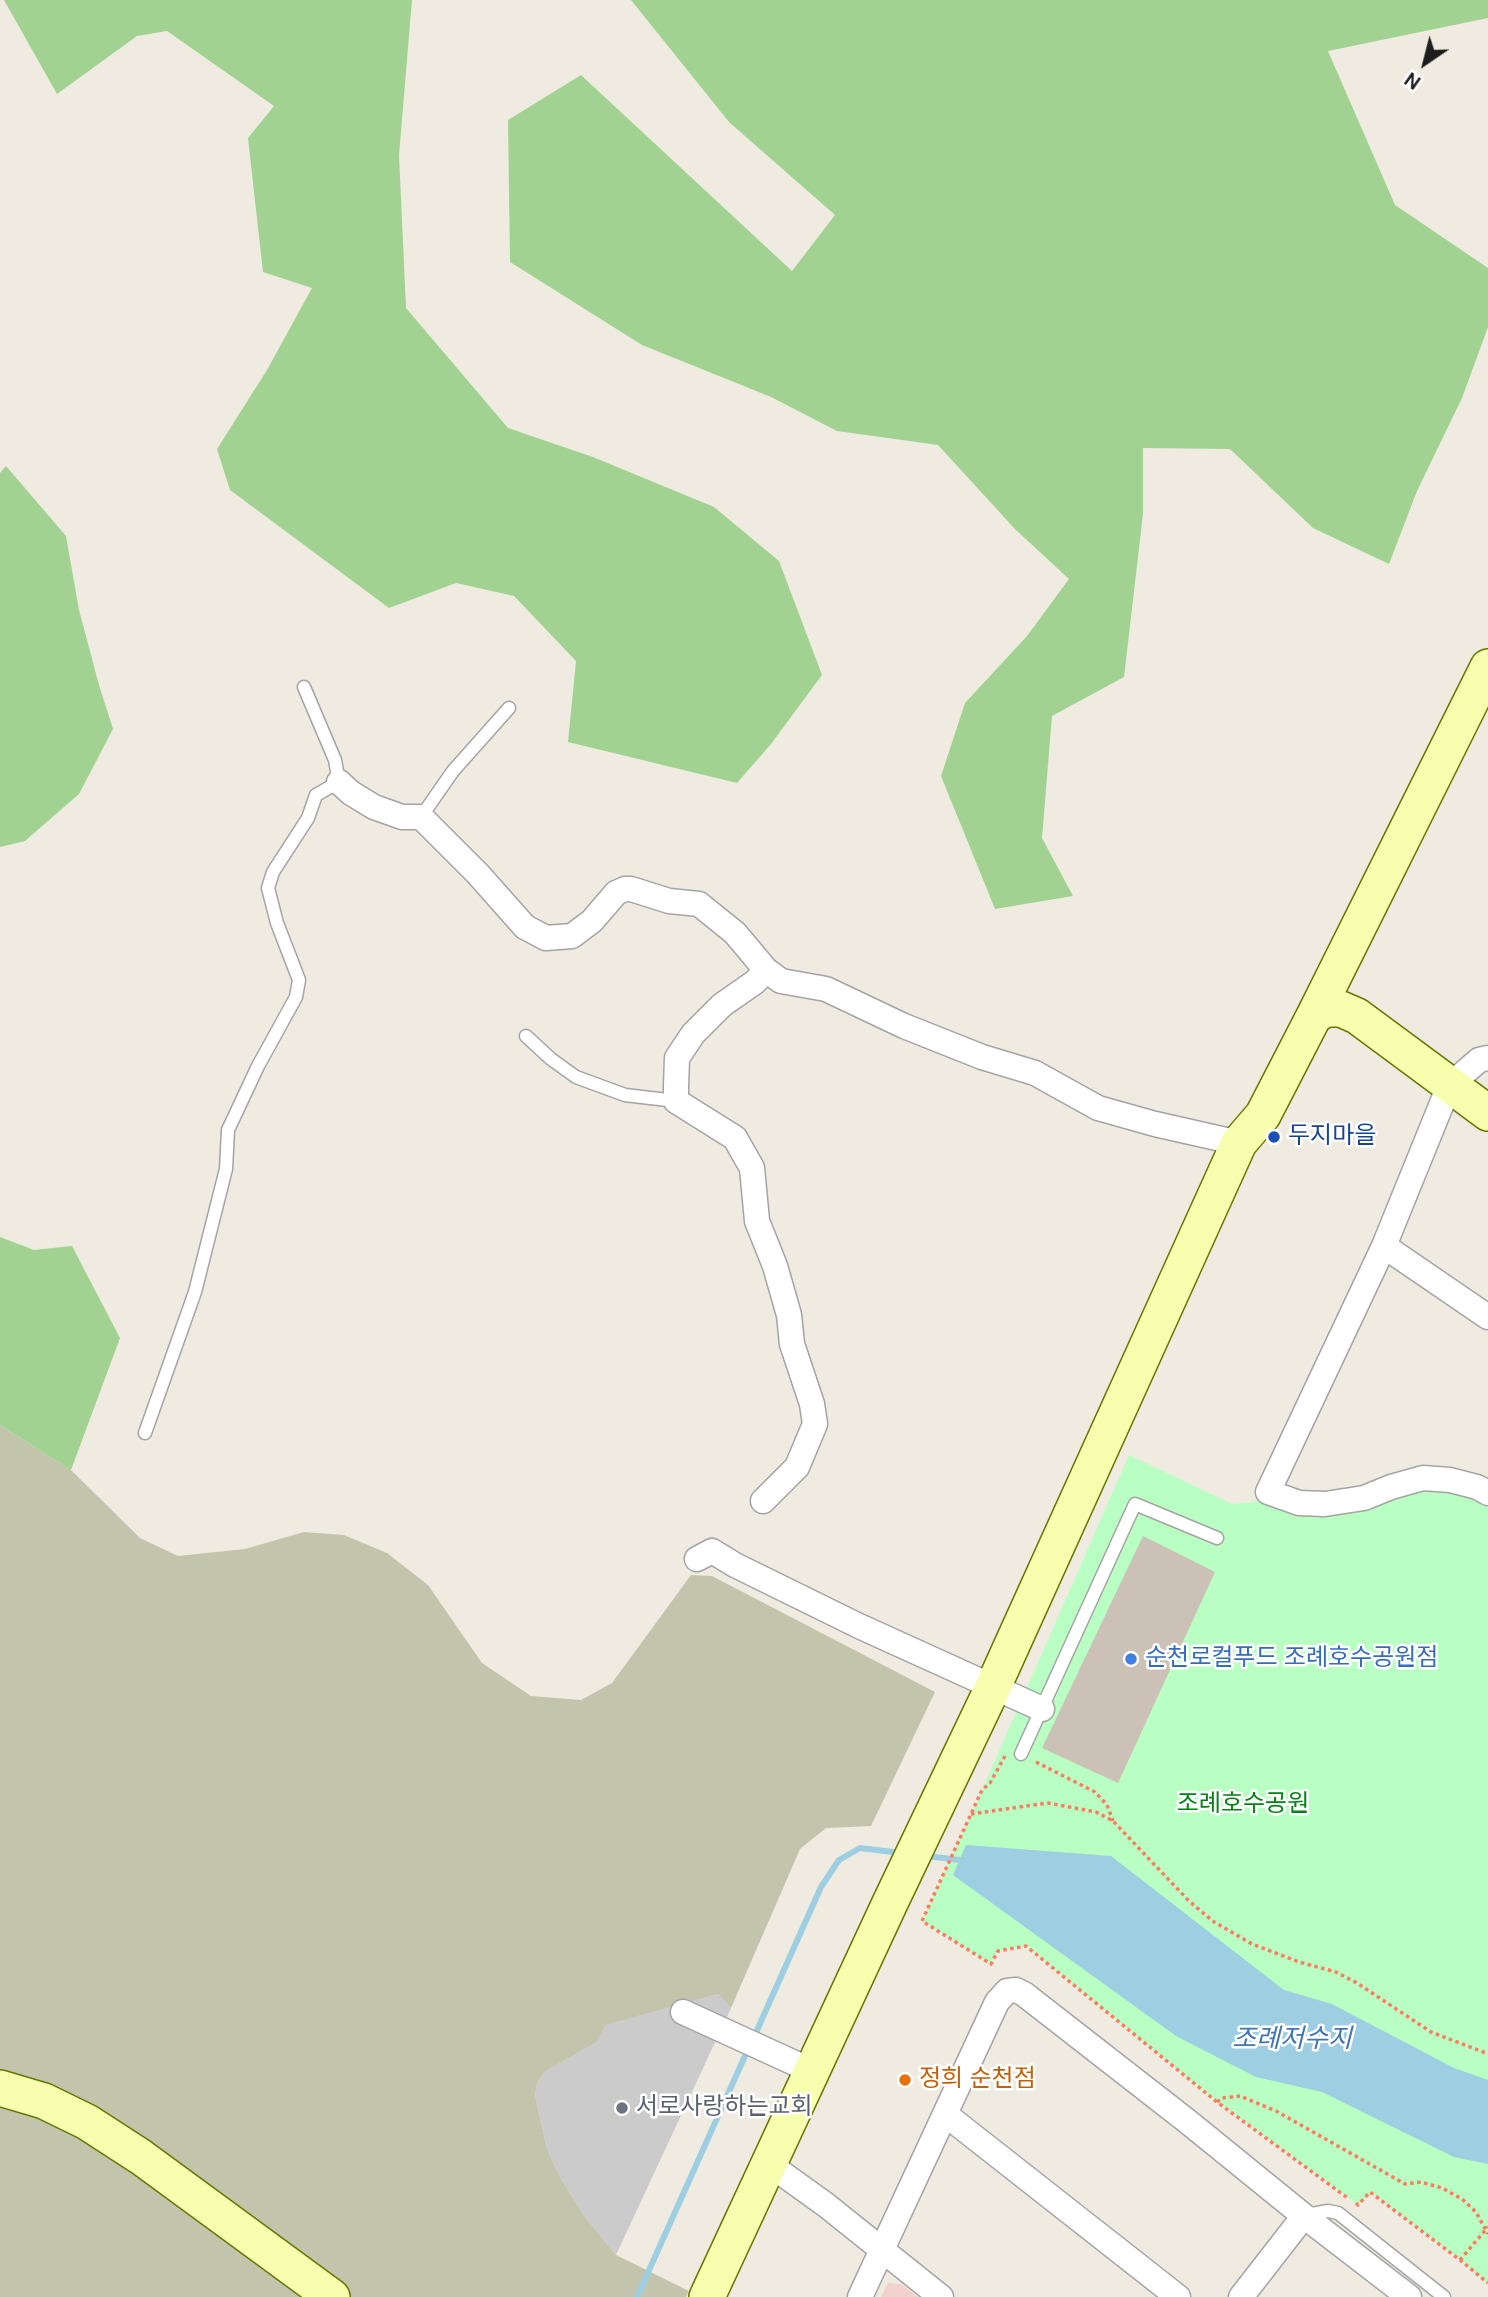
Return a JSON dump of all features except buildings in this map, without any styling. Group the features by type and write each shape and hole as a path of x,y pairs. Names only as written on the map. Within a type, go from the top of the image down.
{"street":[{"path":"707,2297 993,1687 1239,1143 1263,1115 1488,667"},
{"path":"339,782 374,807 402,817 421,817 478,874 525,927 546,938 572,936 592,921 617,893 625,889 669,901 699,904 735,933 766,970 781,981 826,989 904,1026 982,1057 1035,1073 1098,1108 1239,1143"},
{"path":"764,1501 797,1467 815,1424 812,1404 792,1344 789,1315 775,1266 757,1222 752,1168 735,1138 676,1101 677,1058 694,1034 722,1005 755,982 766,970"},
{"path":"1314,1016 1326,1009 1341,1009 1357,1016 1488,1113"},
{"path":"1488,1058 1479,1060 1449,1086 1384,1246 1268,1492 1299,1503 1325,1504 1364,1498 1423,1478 1450,1479 1488,1493"},
{"path":"1384,1246 1488,1317"},
{"path":"697,1559 712,1551 846,1620 1042,1709"},
{"path":"860,2297 997,2002 1007,1991 1016,1990 1188,2121 1409,2297"},
{"path":"683,2012 812,2071"},
{"path":"0,2088 44,2101 87,2122 141,2157 332,2297"},
{"path":"945,2113 1178,2297"},
{"path":"769,2164 826,2205 941,2297"},
{"path":"1241,2297 1304,2216"}],"lane":[{"path":"145,1433 202,1268 226,1170 228,1130 258,1066 296,997 299,980 277,923 268,888 274,872 308,818 317,795 339,782 335,760 304,687"},
{"path":"421,817 453,771 509,708"},
{"path":"526,1036 576,1077 625,1095 676,1101"},
{"path":"1021,1754 1135,1504 1217,1538"},
{"path":"1304,2216 1328,2211 1338,2213 1444,2297"}],"path":[{"path":"1113,1821 1107,1805 1095,1792 1009,1748 990,1783 982,1790 922,1921 991,1964 998,1951 1026,1946 1217,2102 1358,2205 1370,2192 1488,2283"},
{"path":"971,1814 1048,1803 1096,1812 1113,1821 1189,1901 1214,1922 1252,1944 1299,1962 1336,1972 1431,2032 1488,2054"},
{"path":"1217,2102 1222,2098 1240,2096 1276,2111 1405,2184 1421,2182 1442,2188 1462,2199 1476,2212 1488,2234"},
{"path":"1460,2260 1486,2228"}],"shaded area":[{"path":"0,1425 71,1470 140,1538 178,1556 245,1549 304,1532 344,1535 387,1553 428,1585 482,1663 531,1696 581,1700 612,1683 691,1575 712,1576 935,1692 871,1826 826,1828 800,1849 731,2008 718,1994 605,2025 597,2042 546,2071 537,2083 535,2095 547,2149 561,2179 586,2218 616,2255 689,2291 686,2297 0,2297"},
{"path":"718,1994 731,2008 616,2255 586,2218 561,2179 547,2149 535,2095 537,2083 546,2071 597,2042 604,2025"},
{"path":"888,2283 901,2284 918,2297 881,2297"}],"green space":[{"path":"4,0 412,0 399,155 406,308 508,428 593,457 714,507 779,561 822,675 771,744 737,783 568,742 576,661 514,596 456,583 389,608 230,490 217,449 267,370 312,288 263,272 248,138 274,106 167,31 137,36 57,94"},
{"path":"631,0 1488,0 1488,18 1328,51 1395,205 1488,268 1488,327 1462,398 1417,491 1389,564 1313,528 1230,449 1143,448 1143,514 1124,677 1052,716 1042,838 1073,896 995,909 941,776 965,703 1027,636 1069,579 1015,529 938,445 837,431 771,397 642,345 510,262 508,120 581,75 792,271 835,215 729,122"},
{"path":"6,466 66,536 79,610 113,729 79,794 25,841 0,847 0,473"},
{"path":"0,1237 34,1250 72,1246 120,1338 71,1470 0,1425"},
{"name":"조례호수공원","path":"1129,1455 1232,1504 1439,1485 1488,1500 1488,2284 1371,2193 1358,2205 1217,2102 1026,1946 998,1951 991,1964 922,1921"}],"water":[{"name":"조례저수지","path":"966,1845 1111,1856 1284,1990 1332,2004 1454,2068 1488,2080 1488,2164 1454,2157 1322,2092 1256,2077 1176,2036 953,1875"}],"waterway":[{"path":"754,2037 821,1887 839,1860 860,1848 901,1853"},
{"path":"926,1856 960,1860"},
{"path":"637,2297 749,2047"}],"place":[{"name":"두지마을","path":"1274,1137"},
{"name":"순천로컬푸드 조례호수공원점","path":"1131,1659"},
{"name":"정희 순천점","path":"905,2080"},
{"name":"서로사랑하는교회","path":"622,2108"}]}
